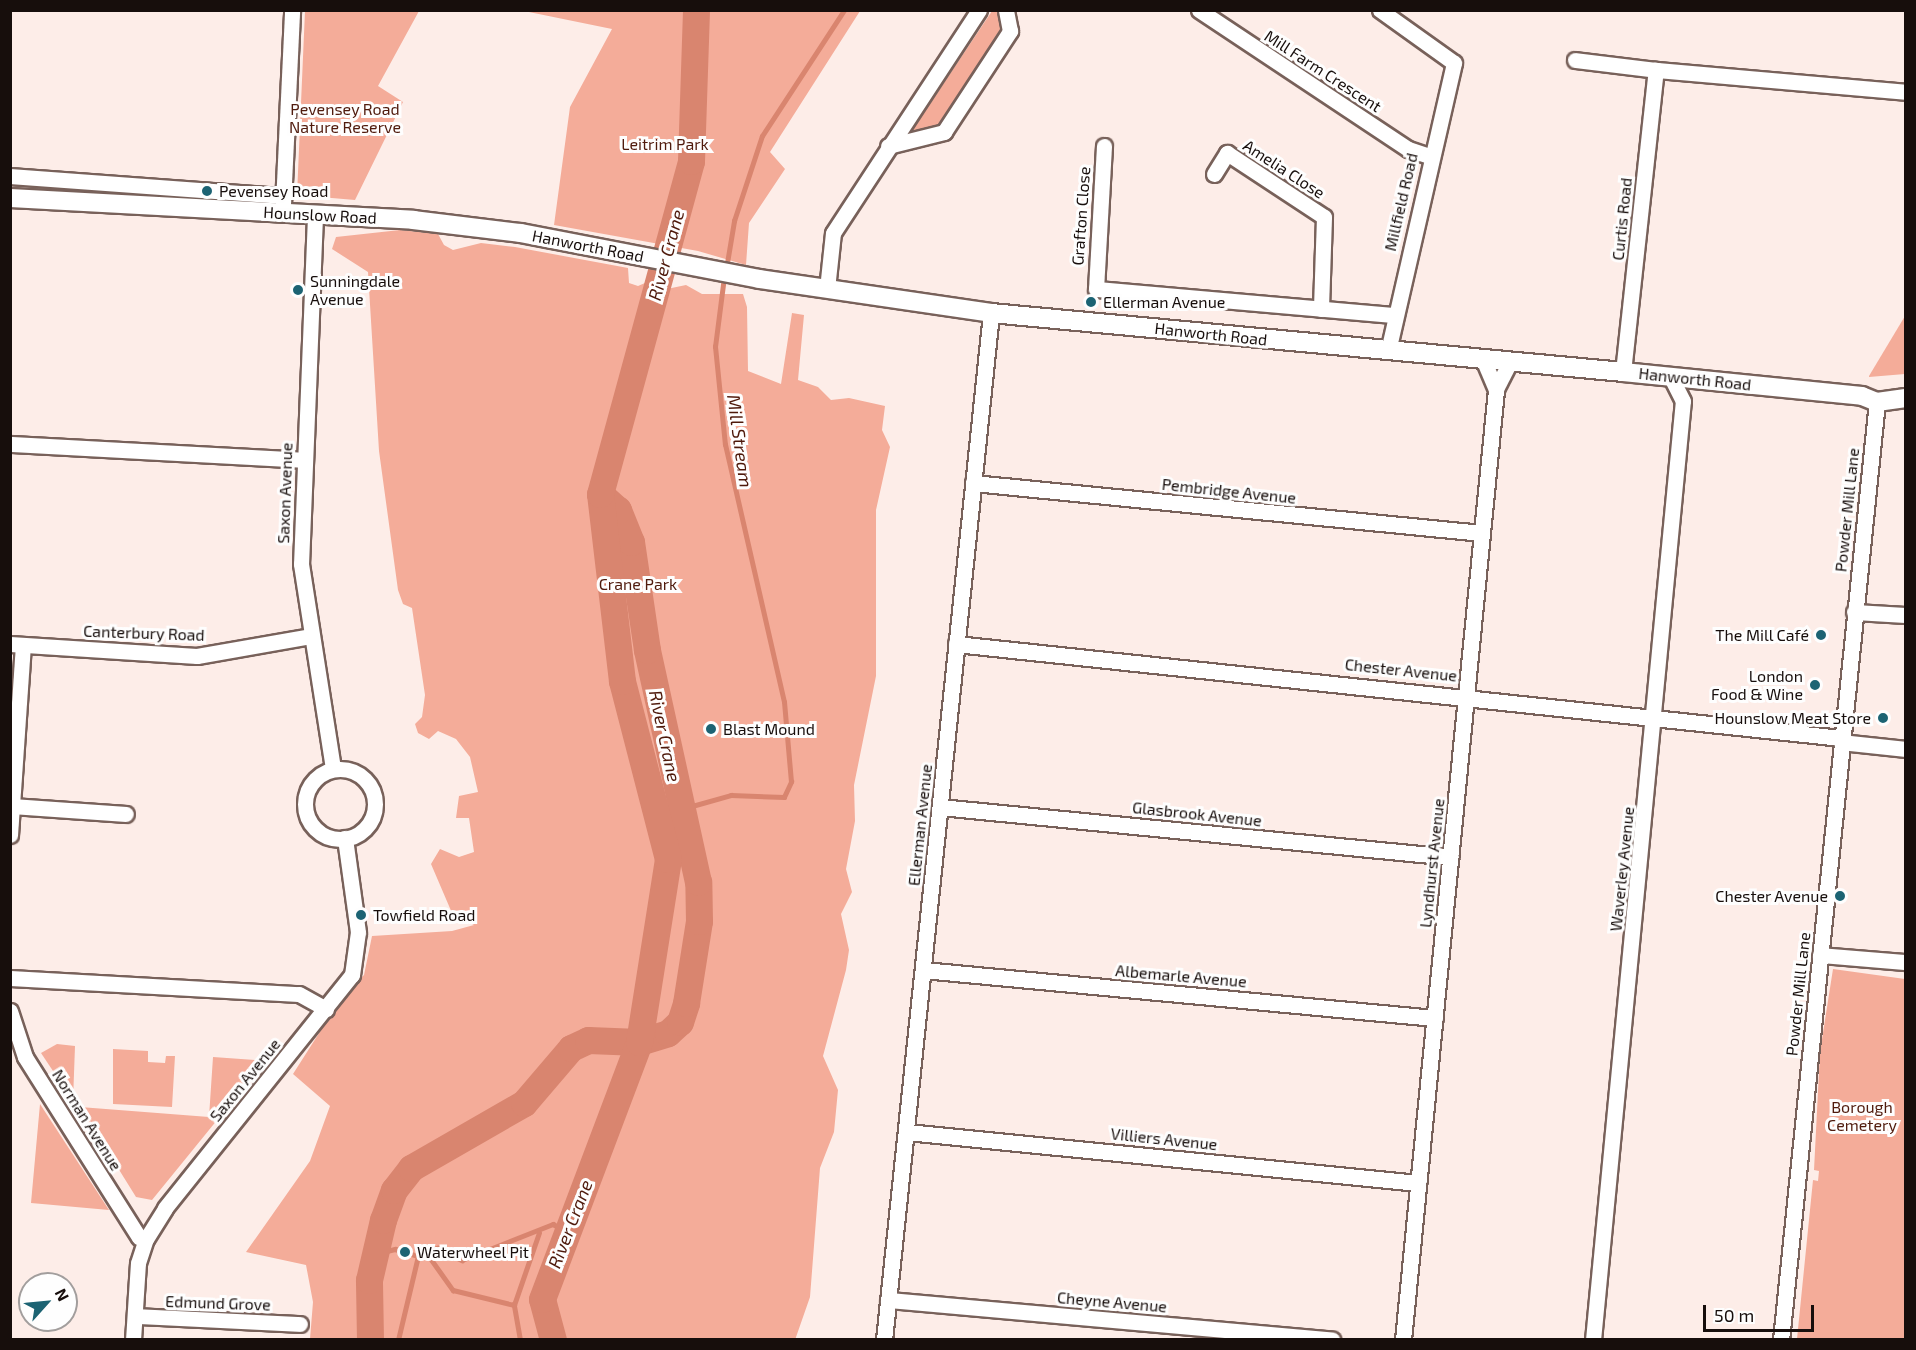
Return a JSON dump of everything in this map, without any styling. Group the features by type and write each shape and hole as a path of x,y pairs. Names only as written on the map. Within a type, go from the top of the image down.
{"main road":[{"name":"Hounslow Road","path":"10,198 283,205 315,216 413,220 521,233"},
{"name":"Hanworth Road","path":"521,233 711,271 991,313 1862,396 1877,402 1905,398"}],"street":[{"path":"10,176 283,205 292,10"},
{"path":"826,289 833,232 979,10"},
{"path":"888,146 944,132 1010,31 1006,10"},
{"name":"Mill Farm Crescent","path":"1199,10 1408,149 1429,156"},
{"name":"Millfield Road","path":"1380,10 1454,63 1429,156 1388,351"},
{"path":"1575,60 1656,70 1905,92"},
{"name":"Curtis Road","path":"1623,372 1656,70"},
{"name":"Grafton Close","path":"1096,289 1104,146"},
{"name":"Amelia Close","path":"1214,174 1227,153 1324,217 1321,309"},
{"name":"Saxon Avenue","path":"315,216 301,564 310,636 333,769"},
{"name":"Hanworth Road","path":"1096,289 1394,315"},
{"name":"Ellerman Avenue","path":"884,1340 991,313"},
{"name":"Lyndhurst Avenue","path":"1483,359 1496,389"},
{"name":"Lyndhurst Avenue","path":"1403,1340 1496,389 1510,362"},
{"path":"1671,377 1683,401 1701,380"},
{"name":"Waverley Avenue","path":"1593,1340 1683,401"},
{"name":"Powder Mill Lane","path":"1781,1340 1877,402"},
{"path":"10,444 304,460"},
{"name":"Pembridge Avenue","path":"973,483 1482,533"},
{"path":"1854,612 1905,615"},
{"name":"Canterbury Road","path":"17,645 197,656 310,636"},
{"name":"Chester Avenue","path":"956,644 1467,694 1654,720 1905,749"},
{"path":"10,835 17,645"},
{"path":"333,769 355,772 375,798 365,829 345,838 322,834 307,814 307,792 313,781 333,769"},
{"path":"12,806 126,814"},
{"name":"Glasbrook Avenue","path":"940,807 1451,857"},
{"name":"Saxon Avenue","path":"133,1340 138,1263 146,1239 165,1208 352,975 358,950 345,838"},
{"path":"1820,955 1905,962"},
{"name":"Albemarle Avenue","path":"923,970 1435,1018"},
{"path":"10,978 299,994 326,1009"},
{"name":"Norman Avenue","path":"10,1011 25,1057 140,1237 146,1239"},
{"name":"Villiers Avenue","path":"907,1132 1418,1183"},
{"name":"Cheyne Avenue","path":"888,1300 1230,1335 1332,1340"},
{"name":"Edmund Grove","path":"136,1316 300,1324"}],"green space":[{"name":"Pevensey Road Nature Reserve","path":"305,11 419,11 378,86 403,102 355,200 297,195"},
{"name":"Leitrim Park","path":"524,11 860,11 770,152 785,169 749,223 746,265 698,251 554,225 570,107 612,29"},
{"path":"992,11 999,11 1002,29 940,125 911,132"},
{"name":"Crane Park","path":"400,230 438,234 444,245 453,250 481,243 628,268 629,283 638,286 645,283 662,290 686,285 702,294 743,294 747,307 748,371 781,384 792,313 804,315 798,380 818,387 831,400 849,398 885,406 882,430 890,447 876,510 876,676 854,785 855,821 846,869 852,892 841,914 849,950 846,970 823,1056 838,1090 834,1132 820,1168 810,1297 795,1340 310,1339 313,1302 306,1265 246,1252 310,1161 330,1106 293,1074 344,994 364,975 372,936 452,931 474,925 452,913 431,864 440,849 459,857 474,852 469,818 456,818 459,796 478,792 470,757 456,739 438,731 429,739 418,733 415,724 422,717 425,695 412,608 403,604 398,590 379,451 368,272 332,249 336,237"},
{"path":"1905,316 1905,374 1869,377 1869,376"},
{"name":"Borough Cemetery","path":"1833,969 1905,979 1905,1339 1797,1339 1813,1180 1818,1181 1819,1171 1814,1170 1820,1052"},
{"path":"57,1044 75,1046 73,1101 41,1053"},
{"path":"113,1049 148,1051 148,1062 165,1063 166,1056 175,1056 172,1107 113,1104"},
{"path":"213,1057 255,1060 261,1066 152,1200 136,1197 80,1107 209,1117"},
{"path":"40,1104 109,1210 31,1203"}],"waterway":[{"name":"River Crane","path":"553,1340 542,1299 639,1042 668,859 622,681 600,494 691,161 696,10"},
{"name":"Mill Stream","path":"726,269 734,221 762,136 844,10"},
{"name":"Mill Stream","path":"685,808 731,795 784,797 791,782 784,702 725,445 715,347 724,277"},
{"name":"River Crane","path":"370,1340 369,1280 383,1220 394,1190 411,1168 524,1103 571,1048 588,1040 639,1042 668,1033 680,1022 686,1003 699,921 698,882 647,650 631,542 618,510 600,494"},
{"path":"375,1254 395,1249 418,1256 437,1248 462,1260 553,1224 560,1228"},
{"path":"520,1340 514,1305 539,1233"},
{"path":"426,1252 453,1290 514,1305"},
{"path":"398,1340 418,1256"}],"place":[{"name":"Pevensey Road","path":"207,191"},
{"name":"Sunningdale Avenue","path":"298,290"},
{"name":"Ellerman Avenue","path":"1091,302"},
{"name":"The Mill Café","path":"1821,635"},
{"name":"London Food & Wine","path":"1815,685"},
{"name":"Hounslow Meat Store","path":"1883,718"},
{"name":"Blast Mound","path":"711,729"},
{"name":"Chester Avenue","path":"1840,896"},
{"name":"Towfield Road","path":"361,915"},
{"name":"Waterwheel Pit","path":"405,1252"}]}
